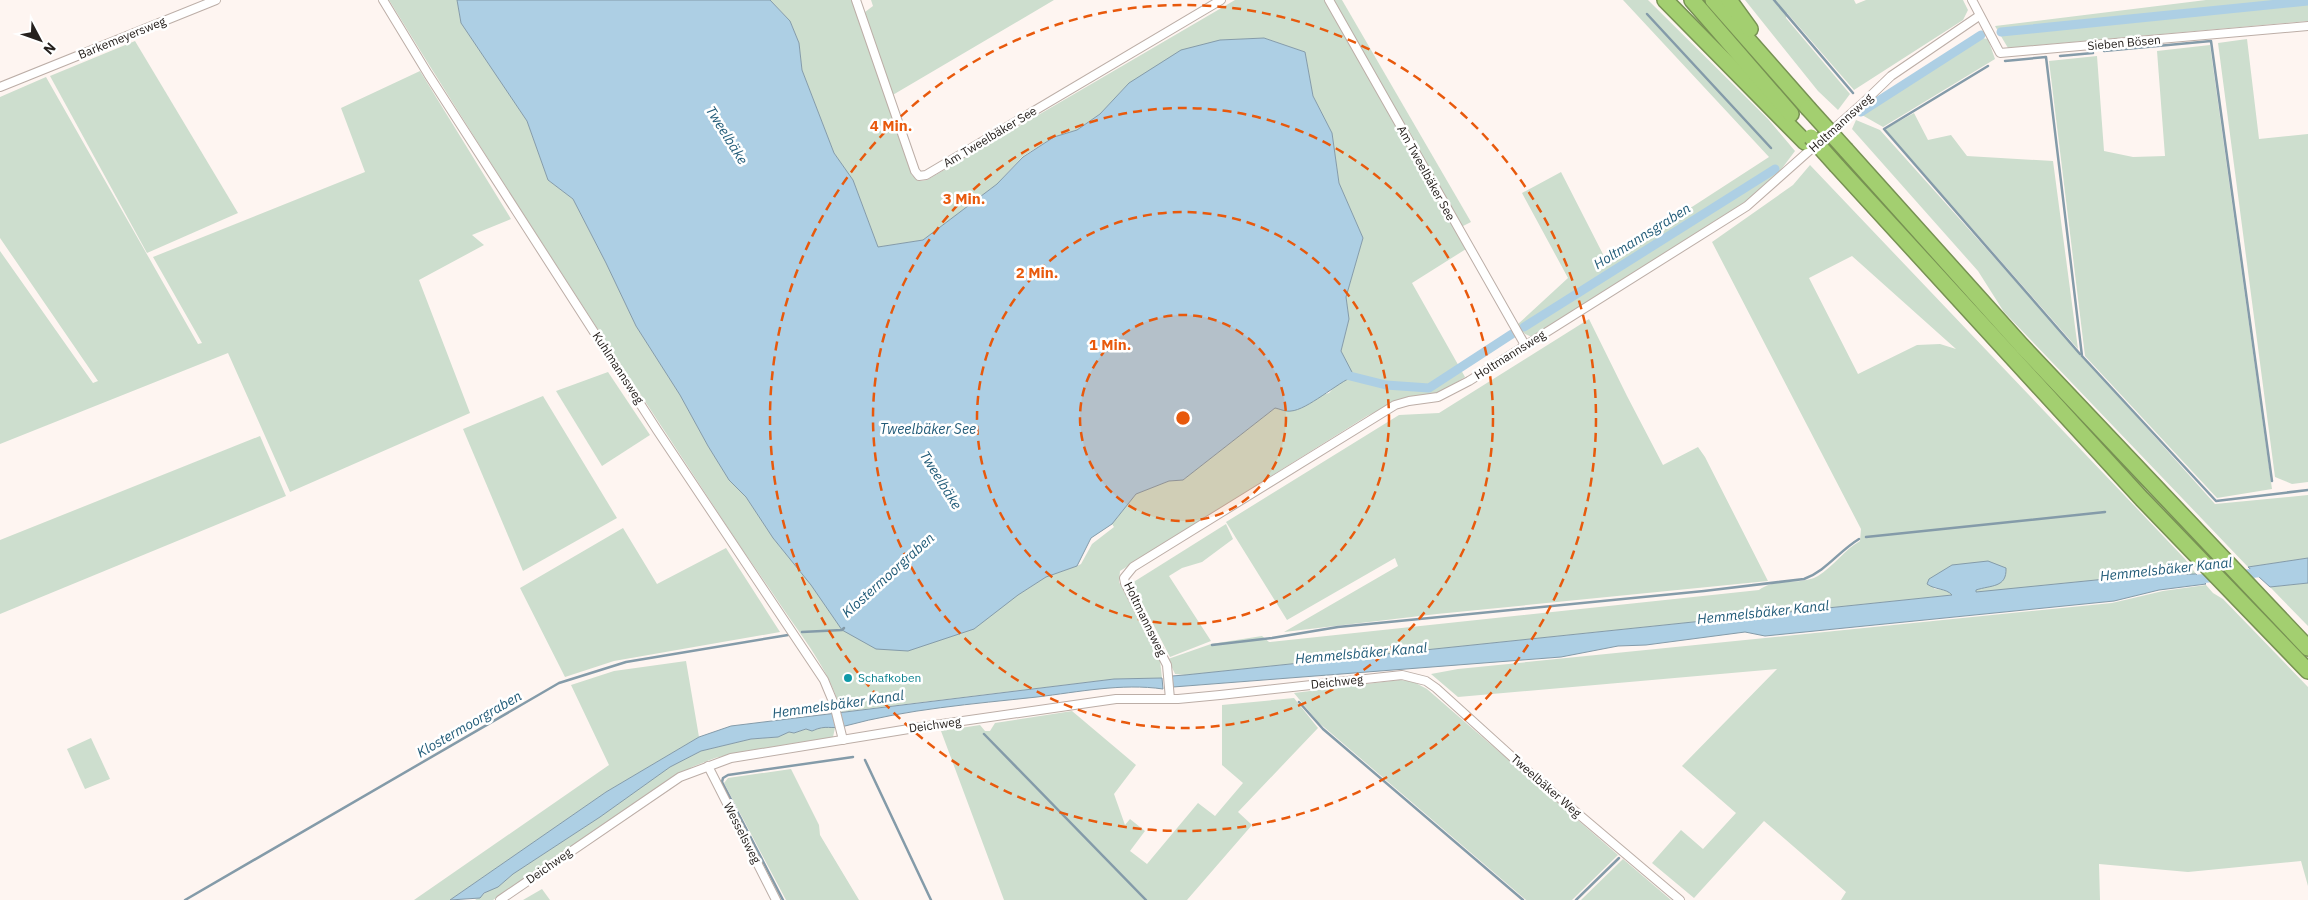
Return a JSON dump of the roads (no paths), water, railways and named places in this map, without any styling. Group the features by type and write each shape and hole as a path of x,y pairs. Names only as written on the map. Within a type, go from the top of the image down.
{"highway":[{"path":"1665,0 1808,139"},
{"path":"1669,0 1685,19"},
{"path":"1692,0 1834,168 1888,221 2186,544 2308,671"},
{"path":"1713,0 2022,346 2308,648"},
{"path":"1729,0 1808,108"}],"street":[{"name":"Barkemeyersweg","path":"0,87 216,0"},
{"name":"Kuhlmannsweg","path":"383,0 647,414 824,680 834,704 842,736"},
{"name":"Am Tweelbäker See","path":"856,0 915,171 919,176 926,175 1221,0"},
{"name":"Am Tweelbäker See","path":"1329,0 1525,346"},
{"name":"Sieben Bösen","path":"1972,0 2000,53 2308,26"},
{"name":"Holtmannsweg","path":"1170,699 1167,665 1125,583 1124,578 1133,567 1395,405 1438,397 1452,391 1746,206 1863,104 1891,76 1979,16"},
{"name":"Deichweg","path":"500,900 680,776 731,758 842,736 1116,700 1170,699 1220,695 1402,675 1411,676"},
{"name":"Tweelbäker Weg","path":"1411,676 1426,681 1436,688 1530,773 1680,900"},
{"name":"Wesselsweg","path":"708,766 776,900"}],"water":[{"name":"Tweelbäker See","path":"457,0 770,0 790,21 799,43 802,70 834,153 853,180 878,247 923,240 997,184 1023,157 1054,137 1077,130 1100,114 1129,83 1181,50 1220,40 1264,38 1305,52 1313,96 1332,133 1339,183 1363,238 1346,297 1349,319 1341,351 1354,376 1298,409 1287,411 1275,408 1183,480 1169,481 1136,494 1112,524 1091,538 1077,566 1046,577 1018,595 974,629 908,651 876,649 842,630 811,585 773,538 746,497 729,480 680,395 636,326 573,199 548,180 527,121 461,23"},
{"path":"2308,558 2308,583 2270,587 2248,567"},
{"path":"1988,561 2006,568 2006,574 2004,579 1997,585 1976,590 1976,592 2146,575 2196,574 2206,584 2159,590 2114,601 1765,636 1745,632 1646,645 1618,646 1561,657 1173,687 1172,676 1952,595 1947,591 1927,584 1929,579 1952,565"},
{"path":"1162,678 1163,689 1132,687 1100,689 940,708 892,715 840,727 789,732 778,737 751,739 701,751 670,767 600,817 513,874 498,887 484,893 480,898 450,900 606,792 699,737 731,726 1114,679"}],"waterway":[{"path":"1774,0 1853,93"},
{"name":"Holtmannsgraben","path":"2001,32 2308,1"},
{"path":"1647,14 1771,148"},
{"name":"Holtmannsgraben","path":"1861,112 1981,35"},
{"path":"2104,51 2211,41 2272,481"},
{"path":"2060,56 2093,53"},
{"path":"2005,61 2046,57 2082,356 2216,501 2308,490"},
{"path":"1988,66 1884,129 2080,354"},
{"name":"Holtmannsgraben","path":"1524,327 1775,169"},
{"name":"Holtmannsgraben","path":"1342,374 1386,385 1429,388 1512,334"},
{"path":"1866,537 2105,512"},
{"path":"1212,645 1272,638 1338,627 1704,591 1804,579 1826,566 1859,539"},
{"name":"Hemmelsbäker Kanal","path":"2189,580 2266,572"},
{"name":"Klostermoorgraben","path":"802,632 842,630 844,628"},
{"name":"Klostermoorgraben","path":"185,900 559,683 626,662 788,635"},
{"path":"1299,702 1323,729 1523,900"},
{"path":"984,734 1146,900"},
{"path":"783,900 722,782 723,778 728,775 853,757"},
{"path":"865,760 931,900"},
{"path":"1576,900 1619,858"}],"place":[{"name":"Schafkoben","path":"848,678"}],"water label":[{"name":"Tweelbäke","path":"727,135"},
{"name":"Tweelbäke","path":"941,480"}]}
